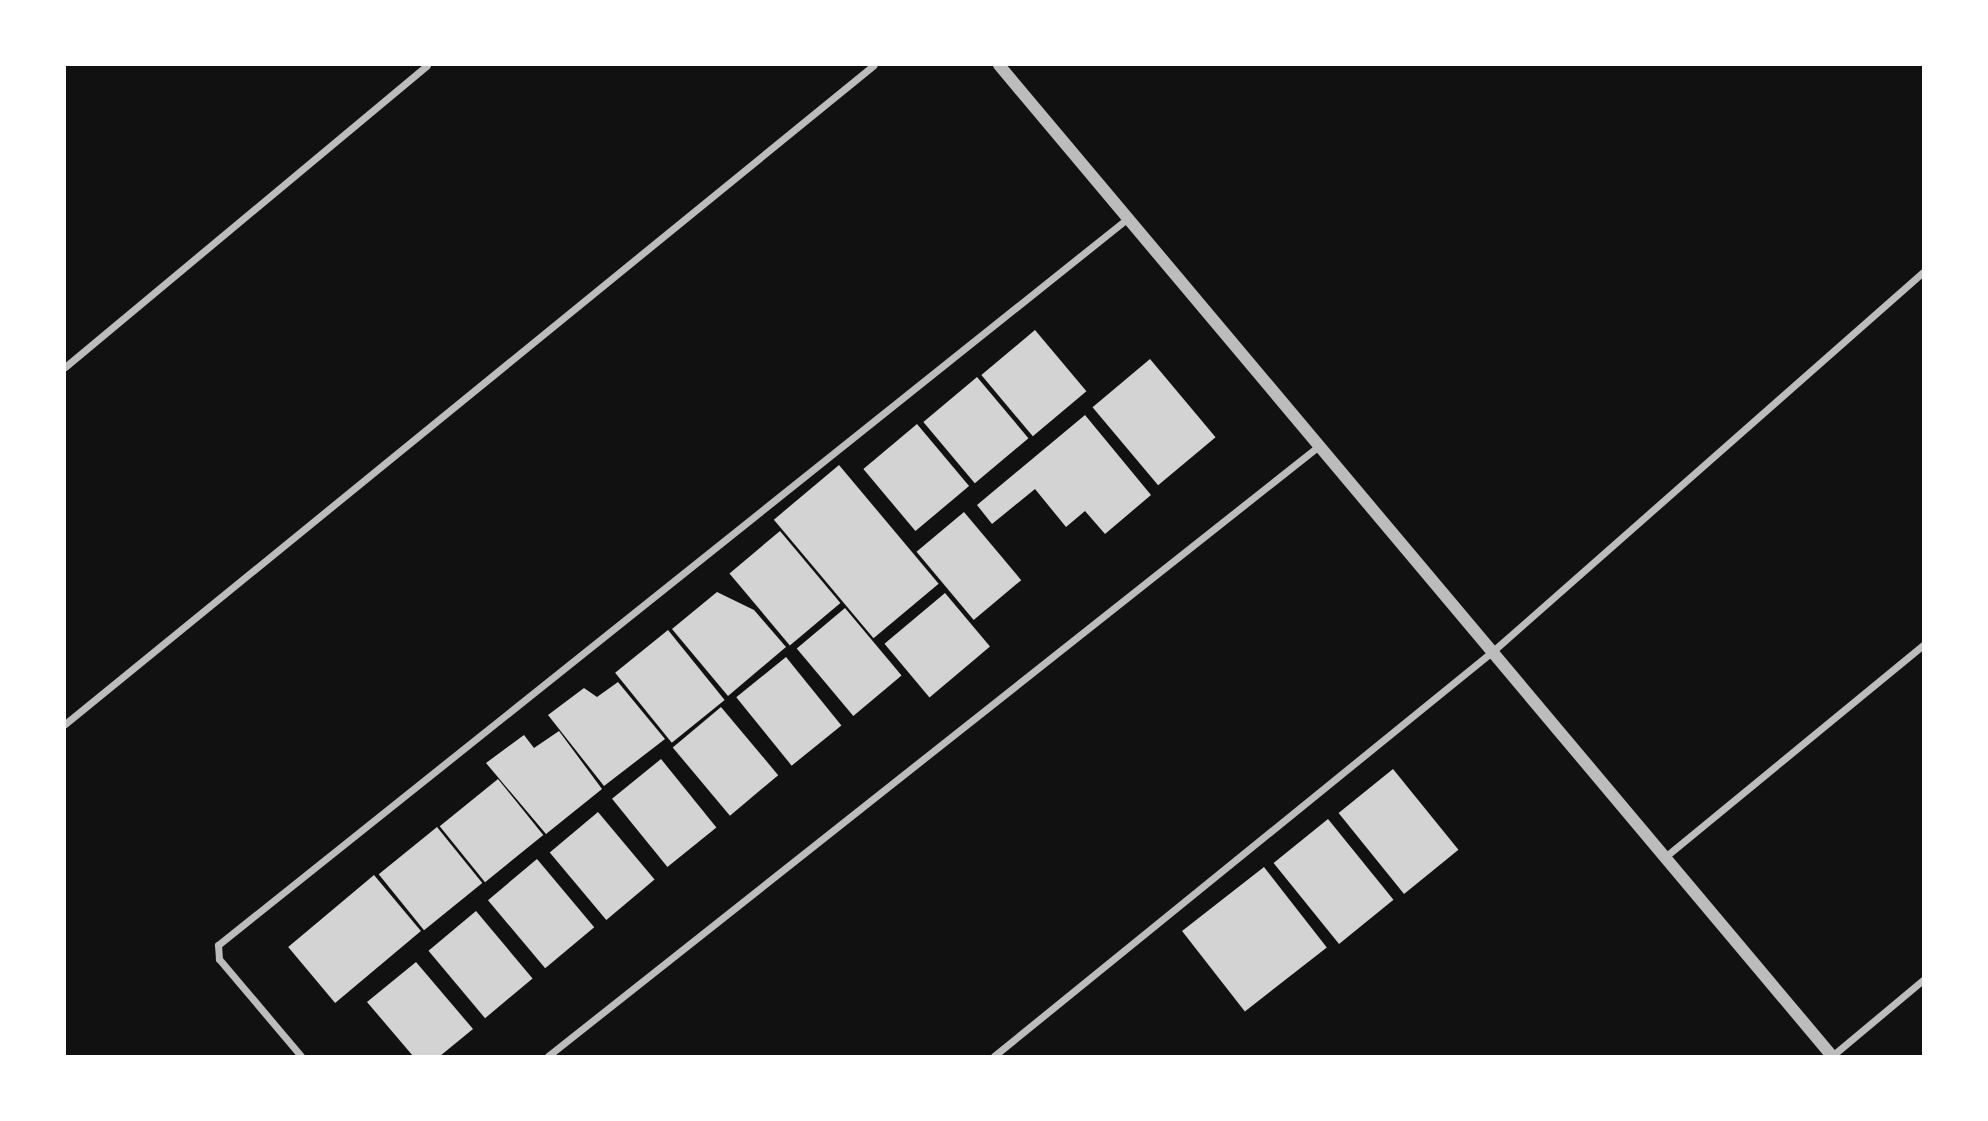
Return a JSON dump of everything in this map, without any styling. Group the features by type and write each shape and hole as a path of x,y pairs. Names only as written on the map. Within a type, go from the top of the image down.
{"street":[{"path":"65,367 427,65"},
{"path":"65,724 874,65"},
{"path":"999,65 1832,1056 1923,980"},
{"path":"301,1056 219,959 218,945 1129,218"},
{"path":"994,1056 1493,651 1923,272"},
{"path":"548,1056 1321,445"},
{"path":"1665,857 1923,645"}],"building":[{"path":"1035,330 1086,391 1033,436 981,375"},
{"path":"1150,359 1216,437 1158,485 1093,407"},
{"path":"977,377 1028,438 975,483 923,422"},
{"path":"1085,415 1151,495 1105,534 1085,511 1066,527 1035,489 992,524 977,505"},
{"path":"917,424 969,486 915,531 863,469"},
{"path":"839,465 939,584 874,638 774,520"},
{"path":"964,512 1021,580 974,620 917,552"},
{"path":"780,531 840,603 790,645 729,573"},
{"path":"717,592 754,610 786,647 728,696 672,629"},
{"path":"945,593 990,647 929,697 884,644"},
{"path":"845,608 902,675 853,716 797,648"},
{"path":"668,630 725,700 672,743 615,673"},
{"path":"786,657 841,725 792,766 736,697"},
{"path":"618,682 665,739 604,786 548,715 584,688 597,697"},
{"path":"721,707 778,775 730,816 673,747"},
{"path":"559,731 602,789 546,834 486,763 524,735 534,748"},
{"path":"661,759 716,827 667,867 612,799"},
{"path":"1393,769 1458,850 1404,894 1339,813"},
{"path":"498,779 543,835 485,882 440,826"},
{"path":"598,812 655,879 606,920 550,852"},
{"path":"1328,819 1393,900 1339,944 1274,863"},
{"path":"437,827 482,883 424,930 379,874"},
{"path":"537,859 594,927 545,968 488,900"},
{"path":"1264,867 1327,947 1245,1011 1182,931"},
{"path":"374,875 421,931 335,1003 288,947"},
{"path":"476,911 533,978 485,1018 429,951"},
{"path":"416,962 473,1029 440,1056 413,1056 367,1002"}]}
